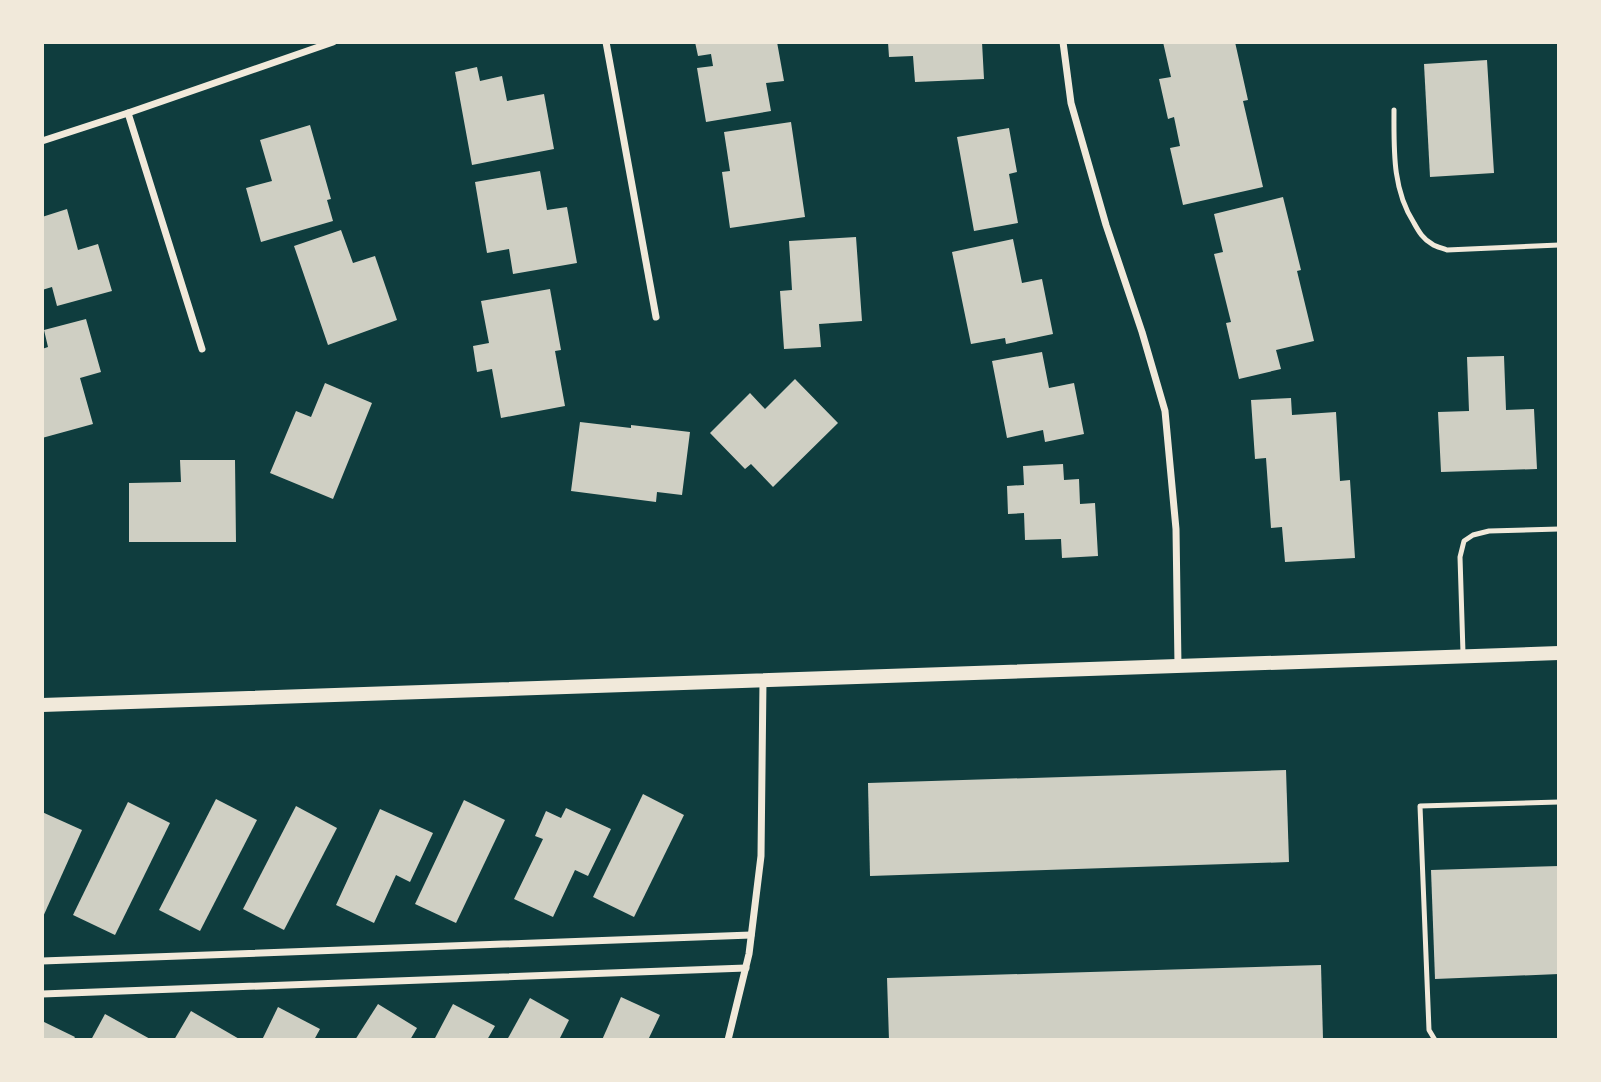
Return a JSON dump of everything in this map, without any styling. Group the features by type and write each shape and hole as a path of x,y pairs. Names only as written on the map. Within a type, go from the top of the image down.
{"main road":[{"path":"42,705 1559,653"}],"street":[{"path":"42,141 333,42"},
{"path":"606,42 656,317"},
{"path":"1063,42 1071,103 1106,225 1165,411 1176,529 1178,666"},
{"path":"128,113 202,349"},
{"path":"728,1040 746,968 761,856 762,681"},
{"path":"42,961 751,935"},
{"path":"42,995 746,968"}],"lane":[{"path":"1394,110 1394,160 1400,193 1410,218 1422,237 1432,245 1447,250 1559,245"},
{"path":"1463,656 1460,557 1464,541 1473,535 1489,531 1559,529"},
{"path":"1435,1040 1429,1030 1420,806 1559,802"}],"building":[{"path":"695,42 777,42 784,81 766,83 771,111 706,122 697,68 713,66 711,54 698,56"},
{"path":"888,42 982,42 984,79 915,82 913,56 889,57"},
{"path":"1163,42 1235,42 1248,100 1243,101 1263,187 1183,205 1170,148 1180,146 1174,117 1168,119 1159,79 1171,77"},
{"path":"1487,60 1494,173 1430,177 1424,64"},
{"path":"477,67 480,81 502,76 507,101 544,94 554,149 472,165 455,72"},
{"path":"791,122 805,217 730,228 722,172 730,171 724,132"},
{"path":"310,125 331,199 327,200 333,221 261,242 246,188 272,181 260,140"},
{"path":"1009,128 1017,172 1009,174 1018,223 974,231 957,137"},
{"path":"540,171 547,210 567,207 577,263 513,274 509,249 487,253 475,182"},
{"path":"1283,197 1301,270 1297,271 1314,341 1276,350 1281,369 1239,379 1226,323 1231,322 1214,254 1223,252 1214,214"},
{"path":"67,209 78,250 98,244 112,291 57,306 52,287 42,290 42,217"},
{"path":"341,230 353,263 375,256 397,320 328,345 294,246"},
{"path":"856,237 862,321 819,324 821,347 784,349 780,291 792,290 789,241"},
{"path":"1013,239 1022,283 1042,279 1053,334 1006,344 1005,338 971,344 952,252"},
{"path":"550,289 561,350 555,351 565,406 501,418 492,369 477,372 473,346 489,343 481,301"},
{"path":"86,319 101,372 80,378 93,424 42,438 42,349 48,347 44,330"},
{"path":"1042,352 1049,388 1074,383 1084,434 1045,442 1043,430 1007,438 992,361"},
{"path":"1504,356 1506,410 1534,409 1537,469 1441,472 1438,412 1469,411 1467,357"},
{"path":"795,379 838,423 773,487 751,464 745,469 710,433 750,393 765,409"},
{"path":"325,383 372,403 333,499 270,473 296,411 311,417"},
{"path":"1291,398 1292,415 1336,412 1340,481 1350,480 1355,558 1285,562 1282,527 1271,528 1266,458 1255,459 1251,400"},
{"path":"580,422 690,432 682,495 657,492 656,502 571,491"},
{"path":"180,460 235,460 236,542 129,542 129,483 181,482"},
{"path":"1063,464 1064,480 1079,479 1080,504 1095,503 1098,556 1062,558 1061,539 1025,540 1024,513 1008,514 1007,486 1024,485 1023,466"},
{"path":"1286,770 1289,862 870,876 868,783"},
{"path":"643,794 684,815 634,917 593,897"},
{"path":"216,799 257,820 200,931 159,910"},
{"path":"464,800 505,820 456,923 415,904"},
{"path":"128,802 170,823 115,935 73,915"},
{"path":"296,806 337,828 284,930 243,909"},
{"path":"566,808 611,829 588,876 575,870 553,917 514,899 543,839 535,836 546,811 561,818"},
{"path":"380,809 433,833 410,882 396,875 374,923 336,905"},
{"path":"42,812 82,830 42,919"},
{"path":"1559,866 1559,974 1435,979 1431,870"},
{"path":"1321,965 1323,1039 889,1040 887,978"},
{"path":"621,997 660,1015 648,1040 602,1040"},
{"path":"530,998 569,1020 559,1040 507,1040"},
{"path":"378,1004 417,1028 410,1040 355,1040"},
{"path":"453,1004 495,1026 487,1040 434,1040"},
{"path":"278,1007 320,1029 314,1040 262,1040"},
{"path":"191,1011 241,1040 174,1040"},
{"path":"105,1014 152,1040 91,1040"},
{"path":"42,1021 75,1037 73,1040 42,1040"}]}
